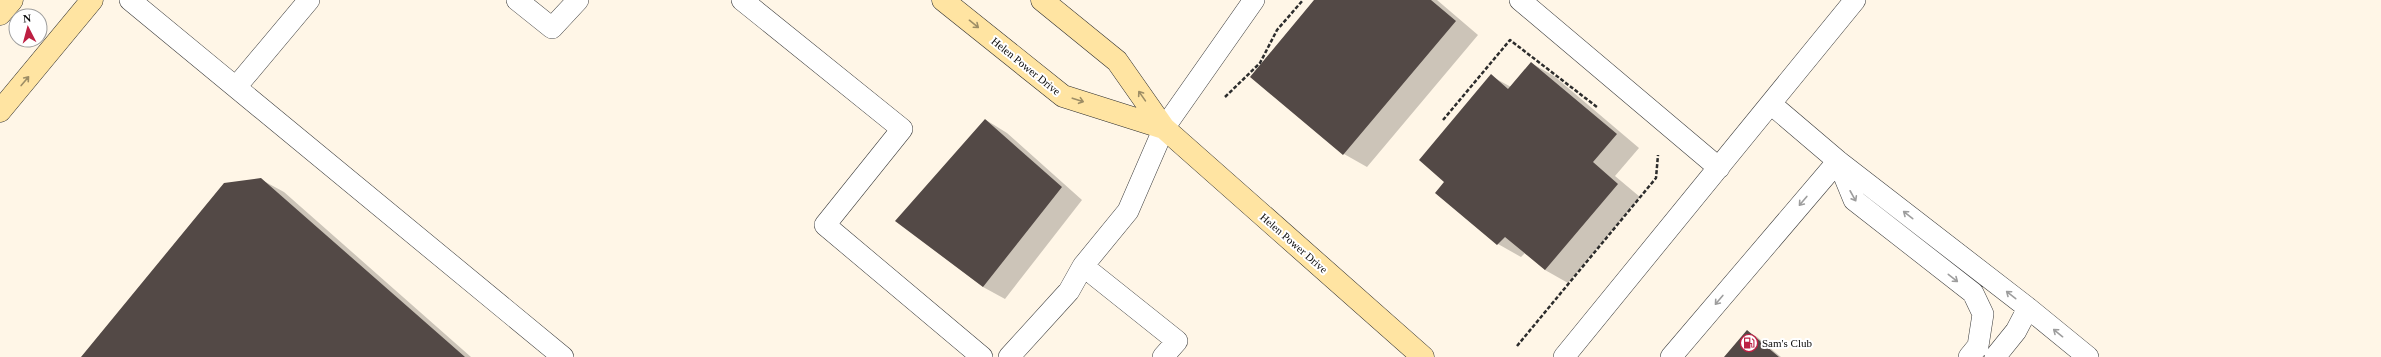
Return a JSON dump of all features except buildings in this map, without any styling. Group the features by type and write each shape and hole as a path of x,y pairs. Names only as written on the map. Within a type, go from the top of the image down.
{"street":[{"path":"0,14 12,0"},
{"path":"0,111 92,0"},
{"name":"Helen Power Drive","path":"943,0 1063,96 1164,128"},
{"name":"Helen Power Drive","path":"1042,0 1117,61 1164,128 1423,357"}],"lane":[{"path":"130,0 563,357"},
{"path":"236,86 309,0"},
{"path":"517,0 552,28 578,0"},
{"path":"742,0 902,129 825,225 982,357"},
{"path":"1009,357 1069,291 1083,266 1128,211 1164,128 1254,0"},
{"path":"1520,0 1719,168"},
{"path":"1564,357 1856,0"},
{"path":"1771,104 1838,161 2028,308 2088,357"},
{"path":"1671,357 1838,161"},
{"path":"1838,161 1854,200 1973,293 1984,314 1978,346 1969,357"},
{"path":"1083,266 1177,341 1163,357"},
{"path":"1995,357 2016,331 2028,308"}],"path":[{"path":"1224,97 1260,63 1277,30 1304,0"},
{"path":"1443,120 1510,40 1602,111"},
{"path":"1517,346 1656,178 1658,154 1652,149"}],"place":[{"name":"Sam's Club","path":"1749,343"}]}
